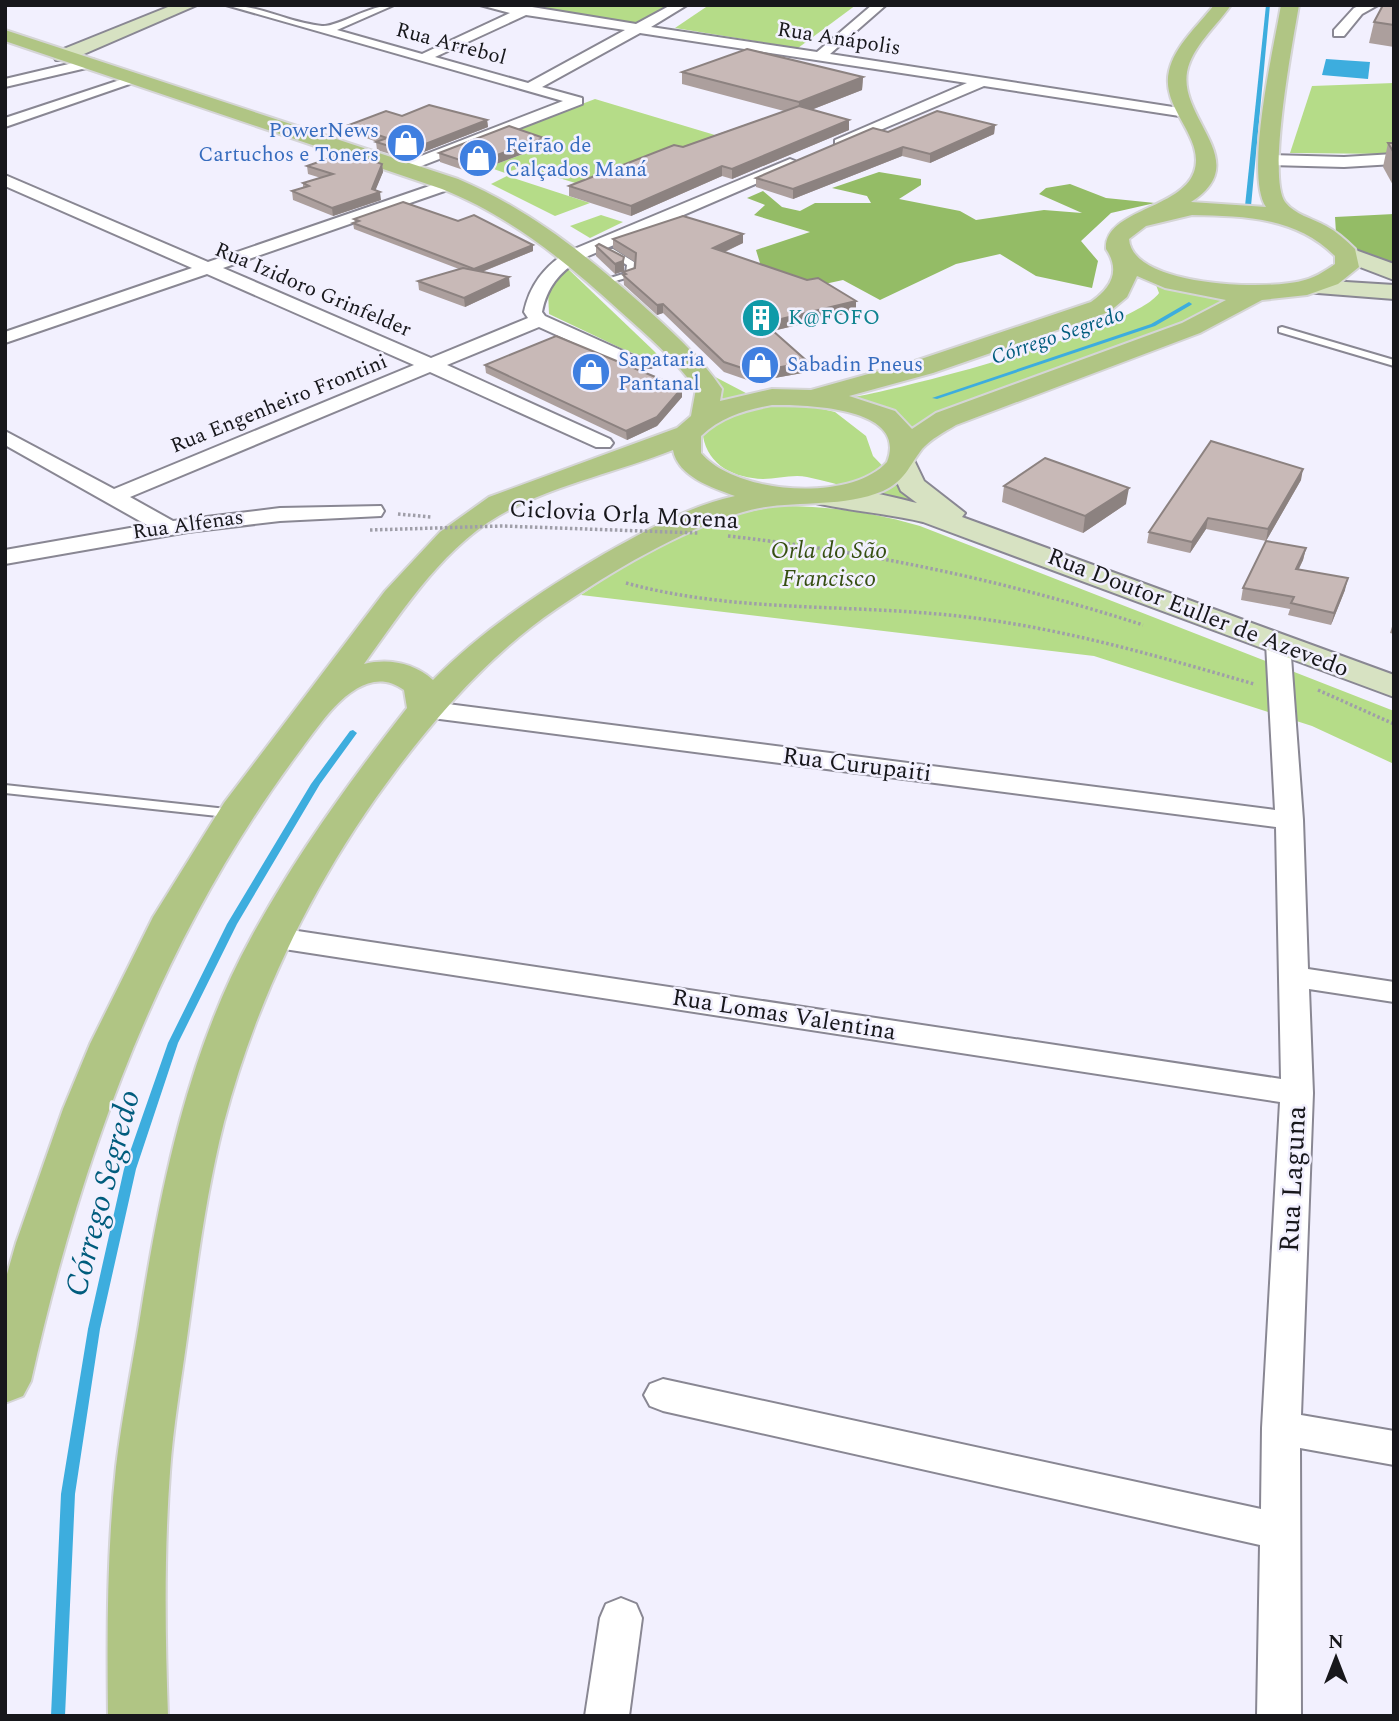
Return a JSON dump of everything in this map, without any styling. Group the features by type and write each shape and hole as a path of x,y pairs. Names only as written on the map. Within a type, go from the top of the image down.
{"main road":[{"path":"1190,42 1223,5"},
{"path":"1290,5 1270,160 1270,197 1293,220"},
{"path":"1285,42 1310,13"},
{"path":"813,397 924,368 1100,307 1118,294 1127,277 1124,257 1118,246 1118,236 1132,223 1188,198 1200,181 1207,159 1205,145 1186,113 1179,94 1178,74 1190,42 1192,15"},
{"path":"5,35 450,184 516,215 573,256 687,358 718,376 772,397"},
{"path":"1124,257 1154,275 1201,288 1257,293 1314,287 1347,267 1347,254 1335,239 1293,220 1234,209 1192,208 1156,213"},
{"path":"687,358 709,389 687,454 703,472 735,488 776,496 822,496 862,488 892,473 923,433 946,419 1191,328 1257,293"},
{"path":"5,1381 47,1218 84,1106 125,1010 170,922 237,814 456,520 696,425 734,403 772,397 813,397 852,404 884,417 903,435 903,456"},
{"path":"138,1716 135,1612 143,1468 178,1227 202,1122 240,1006 271,937 345,812 424,709 481,651 545,602 663,533 733,505 776,496"},
{"path":"323,696 354,675 389,673 404,675 420,686 424,709"}],"street":[{"path":"64,56 189,5"},
{"name":"Rua Arrebol","path":"232,5 577,101 403,168"},
{"path":"324,31 388,5"},
{"name":"Rua Anápolis","path":"486,5 529,8 639,29 1186,113"},
{"path":"530,88 681,5"},
{"path":"819,57 880,5"},
{"path":"1339,33 1358,11 1373,7"},
{"path":"423,58 529,8"},
{"path":"5,83 90,63"},
{"path":"5,123 137,79"},
{"path":"826,149 982,82"},
{"path":"1270,160 1344,162 1394,159"},
{"path":"644,363 630,360 539,320 533,312 535,296 550,271 573,256 800,160"},
{"name":"Rua Izidoro Grinfelder","path":"5,180 603,443"},
{"path":"5,338 450,184"},
{"path":"1347,254 1394,273"},
{"path":"1314,287 1394,292"},
{"name":"Rua Engenheiro Frontini","path":"112,498 539,320"},
{"path":"5,437 166,526"},
{"name":"Rua Doutor Euller de Azevedo","path":"903,456 911,485 940,507 1002,540 1280,669 1394,687"},
{"name":"Rua Doutor Euller de Azevedo","path":"822,496 884,504 1002,540"},
{"name":"Rua Alfenas","path":"5,557 166,526 274,513 372,521"},
{"name":"Rua Laguna","path":"1279,1716 1281,1427 1297,1093 1289,820 1280,669"},
{"name":"Rua Curupaiti","path":"424,709 1289,820"},
{"name":"Rua Lomas Valentina","path":"271,937 1297,1093"},
{"path":"1294,976 1394,992"},
{"path":"663,1395 1280,1531"},
{"path":"1281,1427 1394,1448"},
{"path":"607,1716 621,1618"}],"lane":[{"path":"597,246 631,264 629,274 604,283"},
{"path":"1282,330 1394,363"},
{"path":"5,789 237,814"}],"path":[{"path":"372,521 456,520"},
{"name":"Ciclovia Orla Morena","path":"372,521 709,534"},
{"name":"Ciclovia Orla Morena","path":"720,536 856,555 974,578 1089,607 1149,627"},
{"path":"601,569 643,589 708,601 956,615 1063,634 1178,661 1280,669 1394,724"}],"green space":[{"path":"489,5 681,5 639,29"},
{"path":"709,5 856,5 798,48 675,28"},
{"path":"1394,83 1394,154 1290,153 1312,86"},
{"path":"595,99 725,138 595,189 523,167 505,173 488,167 542,147 506,133"},
{"path":"879,172 921,179 921,185 899,199 960,211 976,220 1044,210 1082,213 1039,194 1046,188 1070,184 1106,198 1155,203 1111,213 1081,241 1098,261 1092,288 1036,276 1000,254 956,264 880,300 843,280 770,296 756,250 810,232 754,215 765,205 747,198 763,191 782,207 800,211 815,203 871,203 867,196 832,188"},
{"path":"507,176 590,203 555,216 491,184"},
{"path":"1394,214 1394,269 1365,260 1336,233 1335,217"},
{"path":"601,215 623,222 590,238 570,226"},
{"path":"566,267 667,365 627,351 549,314 548,291"},
{"path":"1156,285 1238,300 909,437 842,399 910,385 1062,341 1141,308 1159,293"},
{"path":"700,369 767,404 810,406 835,412 866,436 873,456 902,486 929,505 911,507 807,477 753,478 724,468 711,455 703,436 723,417"},
{"name":"Orla do São Francisco","path":"779,506 850,511 920,526 1394,711 1394,764 1312,726 1094,656 581,595 636,558 679,534 747,512"}],"water":[{"path":"1326,59 1370,62 1368,79 1322,75"}],"building":[{"path":"1383,5 1394,5 1394,25 1374,22"},
{"path":"747,49 863,77 799,102 682,72"},
{"path":"429,105 487,120 415,148 391,140 389,146 376,142 387,138 349,125 386,111 402,116"},
{"path":"799,106 849,120 732,169 722,166 631,206 569,186 674,145 683,147"},
{"path":"937,111 995,125 930,154 903,147 793,189 756,178 873,128 888,132"},
{"path":"509,126 544,138 472,164 439,153"},
{"path":"347,152 382,164 372,189 380,192 332,208 292,191 309,186 303,183 333,174 307,166"},
{"path":"403,202 458,221 474,215 533,245 474,269 353,223 359,221 354,219"},
{"path":"683,216 743,234 713,248 807,280 818,278 856,301 764,323 808,362 754,372 724,362 663,304 657,305 623,275 626,274 623,272 635,268 636,253 613,239"},
{"path":"599,244 624,257 623,261 615,264 596,246"},
{"path":"463,268 509,277 464,298 418,281"},
{"path":"556,336 682,388 657,417 626,431 485,365"},
{"path":"1211,441 1303,469 1268,529 1208,518 1192,542 1149,532"},
{"path":"1045,458 1129,488 1085,516 1004,486"},
{"path":"1266,541 1306,548 1296,569 1348,578 1334,613 1291,603 1294,597 1243,588"}],"waterway":[{"name":"Córrego Segredo","path":"1248,206 1268,5"},
{"name":"Córrego Segredo","path":"935,398 1153,325 1189,304"},
{"name":"Córrego Segredo","path":"58,1716 68,1494 94,1329 130,1169 173,1043 232,924 316,784 353,733"}],"place":[{"name":"PowerNews Cartuchos e Toners","path":"406,143"},
{"name":"Feirão de Calçados Maná","path":"478,158"},
{"name":"K@FOFO","path":"761,318"},
{"name":"Sabadin Pneus","path":"760,365"},
{"name":"Sapataria Pantanal","path":"591,372"}]}
